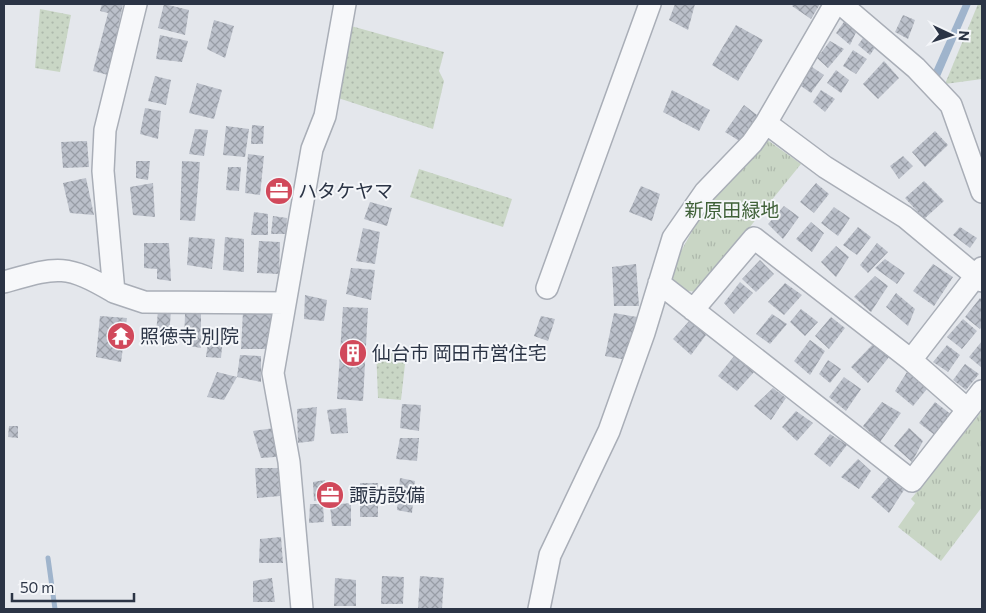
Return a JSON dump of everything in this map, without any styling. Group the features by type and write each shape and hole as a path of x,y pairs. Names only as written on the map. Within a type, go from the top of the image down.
{"street":[{"path":"114,292 103,171 105,130 136,4"},
{"path":"302,609 289,462 273,373 312,149 325,116 345,4"},
{"path":"547,288 650,4"},
{"path":"539,609 550,555 609,431 644,333 673,238 705,192 752,142 766,123 835,4"},
{"path":"842,4 916,68 951,105 982,192"},
{"path":"766,123 825,168 905,217 980,275 911,360"},
{"path":"693,310 754,238 911,360 967,409"},
{"path":"4,282 42,271 65,270 86,275 114,292 144,302 285,303"},
{"path":"659,283 912,481 982,391"}],"green space":[{"path":"978,4 982,4 982,79 945,84"},
{"path":"40,9 71,15 60,72 35,68"},
{"path":"344,24 444,52 439,71 444,81 433,129 332,96"},
{"name":"新原田緑地","path":"766,139 801,164 697,292 679,290 669,273 712,195"},
{"path":"419,169 512,199 503,227 410,197"},
{"path":"376,349 406,355 401,400 378,398"},
{"path":"982,411 982,507 941,561 898,527 915,503 911,499"}],"water":[{"path":"963,4 971,4 939,79 931,76"}],"building":[{"path":"102,4 123,4 108,75 93,71 108,13 100,11"},
{"path":"164,4 189,10 185,35 158,28"},
{"path":"675,4 695,4 688,30 669,20"},
{"path":"794,4 820,4 811,19 792,6"},
{"path":"903,15 915,20 908,39 895,32"},
{"path":"846,19 858,28 850,45 836,33"},
{"path":"214,20 234,26 225,58 207,49"},
{"path":"736,25 763,40 738,81 712,65"},
{"path":"866,34 878,43 870,55 858,45"},
{"path":"160,35 188,41 182,62 156,59"},
{"path":"830,41 844,49 828,68 817,58"},
{"path":"853,50 867,59 856,74 843,66"},
{"path":"884,61 899,78 878,99 863,84"},
{"path":"812,67 824,75 811,93 798,84"},
{"path":"836,70 849,80 841,93 827,83"},
{"path":"155,76 171,80 166,105 148,101"},
{"path":"197,83 222,90 214,119 189,113"},
{"path":"672,90 710,110 699,131 663,112"},
{"path":"821,90 835,99 825,112 813,102"},
{"path":"744,105 757,115 741,142 725,132"},
{"path":"145,108 161,111 158,139 140,134"},
{"path":"252,125 264,126 263,144 251,144"},
{"path":"226,126 249,129 245,157 223,155"},
{"path":"195,129 208,130 204,156 189,154"},
{"path":"935,131 948,145 925,167 912,152"},
{"path":"87,141 89,167 63,168 61,142"},
{"path":"248,154 264,156 260,195 245,193"},
{"path":"903,156 913,166 899,179 890,166"},
{"path":"136,161 150,161 148,180 136,178"},
{"path":"182,161 200,162 195,221 180,220"},
{"path":"228,167 241,167 239,191 226,190"},
{"path":"86,178 94,215 70,213 63,183"},
{"path":"924,181 944,201 924,219 905,198"},
{"path":"153,183 155,217 133,215 130,187"},
{"path":"816,183 829,194 814,213 800,202"},
{"path":"641,186 660,194 652,221 629,212"},
{"path":"370,202 392,208 387,226 364,219"},
{"path":"784,206 799,217 783,239 768,224"},
{"path":"834,207 850,218 838,236 821,223"},
{"path":"254,212 268,214 268,235 251,235"},
{"path":"273,216 287,218 286,234 271,234"},
{"path":"811,222 824,233 812,252 796,239"},
{"path":"858,227 871,237 857,255 843,245"},
{"path":"960,227 977,238 970,248 953,235"},
{"path":"363,228 380,232 375,264 356,261"},
{"path":"189,237 215,239 212,269 187,265"},
{"path":"225,237 244,239 244,272 223,270"},
{"path":"259,241 280,242 279,274 257,273"},
{"path":"144,243 169,243 171,281 157,279 157,269 144,268"},
{"path":"877,243 888,252 868,273 860,265"},
{"path":"836,246 849,257 836,277 821,262"},
{"path":"885,259 905,273 897,284 875,268"},
{"path":"760,260 774,274 756,292 742,279"},
{"path":"636,264 639,306 614,306 612,267"},
{"path":"933,264 953,277 934,306 913,291"},
{"path":"351,268 375,270 371,300 346,294"},
{"path":"875,276 888,286 871,312 854,297"},
{"path":"740,282 753,293 734,314 724,303"},
{"path":"785,283 802,295 784,315 768,302"},
{"path":"896,293 915,309 908,326 886,307"},
{"path":"305,295 327,300 324,321 304,319"},
{"path":"980,298 982,300 982,326 980,329 965,317"},
{"name":"仙台市 岡田市営住宅","path":"343,307 368,308 363,401 337,399"},
{"path":"801,309 818,322 805,336 790,322"},
{"path":"158,310 171,311 169,335 156,334"},
{"path":"243,311 272,314 267,349 241,349"},
{"path":"614,313 637,317 627,360 605,356"},
{"path":"185,314 201,314 201,348 184,345"},
{"path":"772,314 787,324 770,344 756,334"},
{"path":"100,316 127,318 121,362 96,357"},
{"path":"541,316 555,319 548,341 534,336"},
{"path":"831,317 845,328 829,349 815,336"},
{"path":"963,319 977,331 962,349 947,337"},
{"path":"690,320 706,335 691,355 673,339"},
{"path":"209,335 223,336 221,358 206,357"},
{"path":"810,340 825,351 810,375 794,361"},
{"path":"982,341 982,368 969,357"},
{"path":"874,343 890,356 868,383 851,367"},
{"path":"947,345 960,355 948,372 933,362"},
{"path":"240,355 261,356 261,382 237,377"},
{"path":"735,355 755,371 737,391 718,376"},
{"path":"828,360 841,369 830,383 819,374"},
{"path":"965,364 979,374 966,390 953,380"},
{"path":"217,372 237,377 224,400 207,397"},
{"path":"907,372 927,389 913,406 895,391"},
{"path":"844,377 861,389 846,411 829,397"},
{"path":"773,388 786,398 771,420 754,406"},
{"path":"882,402 901,413 880,442 863,426"},
{"path":"935,402 952,415 936,436 919,423"},
{"path":"402,404 421,405 419,431 400,428"},
{"path":"317,407 314,441 298,443 297,409"},
{"path":"346,408 348,433 331,434 327,410"},
{"path":"796,411 813,423 797,441 782,427"},
{"path":"9,426 18,426 18,438 8,437"},
{"path":"275,428 288,456 261,458 253,431"},
{"path":"909,428 923,441 912,462 894,446"},
{"path":"830,434 847,445 830,467 814,454"},
{"path":"400,438 419,438 417,461 396,459"},
{"path":"858,459 871,471 859,489 841,477"},
{"path":"255,468 278,468 280,496 257,498"},
{"path":"888,477 904,490 889,513 871,497"},
{"path":"400,478 415,481 412,513 397,510"},
{"path":"325,480 326,500 314,501 313,482"},
{"path":"360,483 378,483 378,517 360,517"},
{"path":"351,503 351,526 332,526 330,505"},
{"path":"310,504 323,504 324,522 309,523"},
{"path":"281,537 283,563 259,563 260,539"},
{"path":"382,576 404,577 403,604 381,604"},
{"path":"420,576 444,578 442,609 418,609"},
{"path":"272,578 275,602 253,602 253,581"},
{"path":"335,578 356,580 356,606 334,606"}],"waterway":[{"path":"48,558 55,609"}],"place":[{"name":"ハタケヤマ","path":"279,191"},
{"name":"照徳寺 別院","path":"121,336"},
{"name":"仙台市 岡田市営住宅","path":"353,353"},
{"name":"諏訪設備","path":"330,495"}]}
